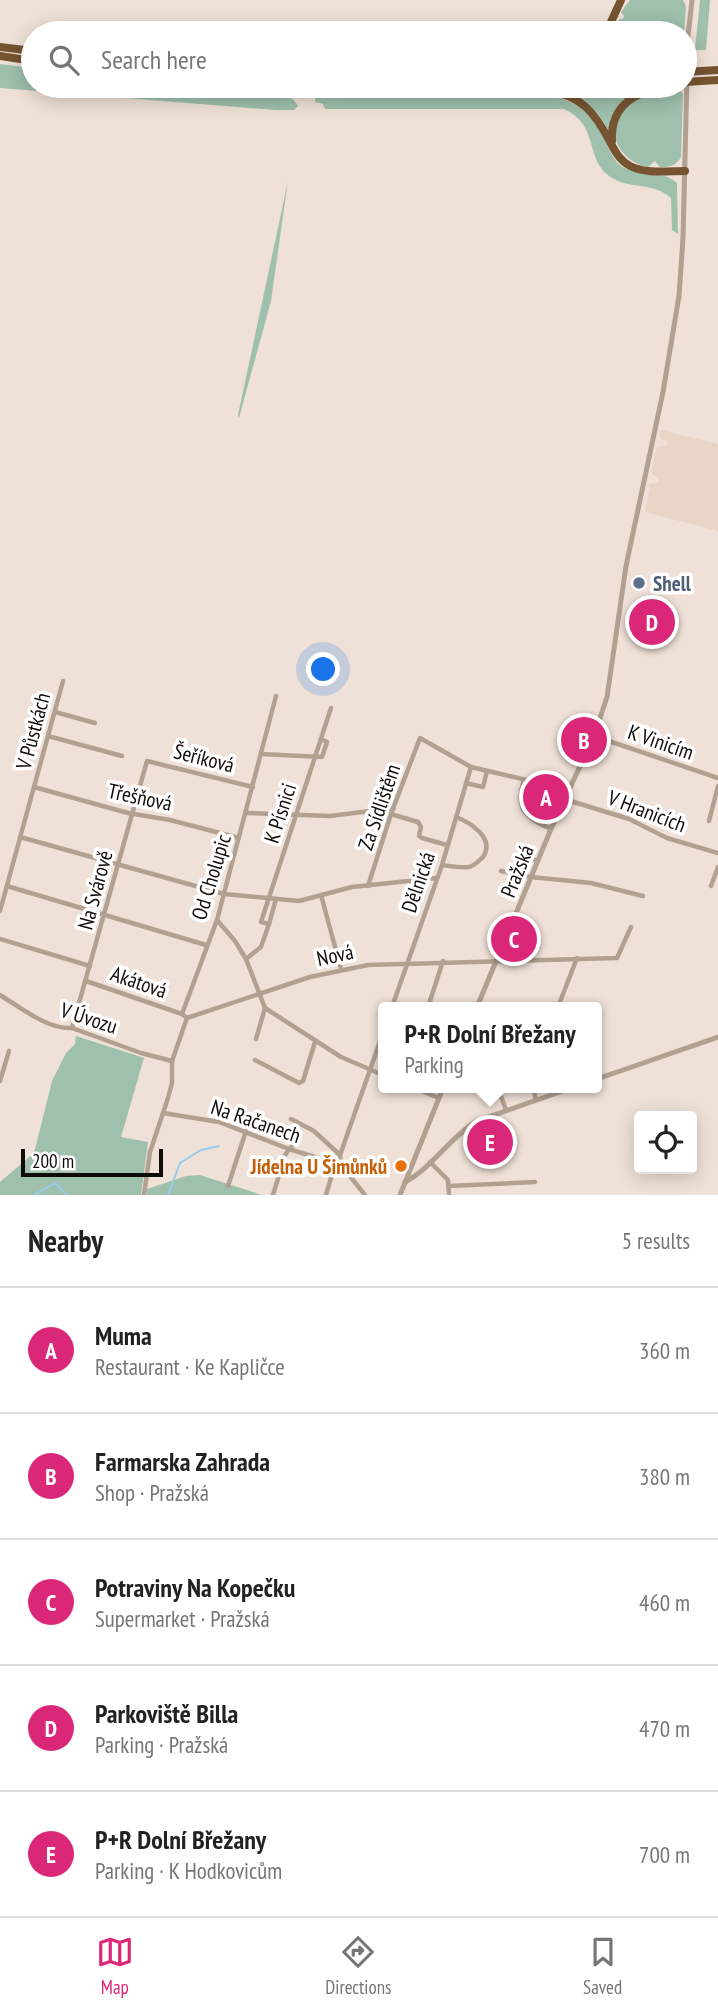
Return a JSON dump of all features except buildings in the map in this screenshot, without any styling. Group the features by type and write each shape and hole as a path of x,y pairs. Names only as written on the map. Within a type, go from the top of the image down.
{"highway":[{"path":"611,21 621,0"},
{"path":"614,13 614,21"},
{"path":"0,47 21,50"},
{"path":"0,56 21,59"},
{"path":"697,72 718,70"},
{"path":"697,82 718,80"},
{"path":"573,98 595,115 622,160 638,169 685,172"},
{"path":"613,148 613,125 625,104 634,98"}],"street":[{"name":"Pražská","path":"690,21 692,0"},
{"name":"Pražská","path":"479,1002 551,829 594,736 607,697 626,566 663,392 675,320 682,262 686,98"},
{"name":"V Půstkách","path":"0,911 63,681"},
{"name":"Od Cholupic","path":"144,1195 150,1152 172,1083 172,1061 206,945 217,920 276,696"},
{"name":"K Písnici","path":"269,924 261,922 331,708"},
{"path":"55,712 95,723"},
{"path":"48,736 122,756"},
{"name":"K Vinicím","path":"594,736 718,778"},
{"name":"Za Sídlištěm","path":"368,886 391,814 420,738 471,767"},
{"path":"261,754 315,757"},
{"name":"Šeříková","path":"147,761 253,787"},
{"name":"Na Svárově","path":"72,1028 147,761"},
{"path":"471,767 569,790"},
{"name":"Dělnická","path":"394,1002 442,865 471,767"},
{"path":"466,783 483,787 487,771"},
{"path":"524,779 520,798 523,810 533,821 551,829"},
{"path":"709,821 718,786"},
{"name":"Třešňová","path":"34,787 239,838"},
{"name":"V Hranicích","path":"564,799 629,819 667,838 718,853"},
{"path":"246,813 330,816 394,808"},
{"path":"391,814 418,822 421,827 419,836 447,845"},
{"path":"442,865 470,867 485,853 480,831 469,822 455,817"},
{"path":"20,837 224,894 299,901 368,886 436,878"},
{"path":"519,875 519,860 523,856 538,861"},
{"path":"711,886 718,867"},
{"path":"501,871 592,883 643,896"},
{"path":"7,886 206,945"},
{"path":"321,895 341,970"},
{"name":"K Písnici","path":"246,959 261,947 276,899"},
{"path":"217,920 246,959 265,1008 315,1042 378,1074"},
{"name":"Nová","path":"184,1016 341,970 408,962 618,958 631,927"},
{"path":"0,939 90,966"},
{"path":"560,1002 578,958"},
{"path":"430,1002 443,961"},
{"name":"Akátová","path":"86,981 184,1016"},
{"name":"V Úvozu","path":"0,995 53,1024 172,1061"},
{"path":"256,1039 265,1008"},
{"path":"602,1077 718,1037"},
{"path":"256,1060 299,1083 303,1081 315,1042"},
{"path":"326,1195 378,1047"},
{"path":"0,1081 9,1051"},
{"path":"426,1093 439,1098"},
{"path":"400,1195 441,1093"},
{"path":"500,1093 506,1110"},
{"path":"534,1093 536,1100"},
{"path":"405,1182 416,1176 465,1128 477,1121 556,1093"},
{"name":"Na Račanech","path":"163,1113 202,1118 246,1131 338,1165"},
{"path":"291,1119 314,1132 340,1155"},
{"path":"273,1195 289,1149 294,1143 296,1123"},
{"path":"228,1186 246,1131"},
{"path":"430,1162 444,1175 449,1186 449,1195"},
{"path":"338,1165 365,1195"},
{"path":"449,1186 535,1182"}],"shaded area":[{"path":"661,430 718,444 718,531 645,512 650,489 648,484 658,482 659,478 651,473 657,447 666,446 667,442 659,437"}],"green space":[{"path":"630,0 683,0 686,6 685,21 619,21 624,16 621,12"},
{"path":"700,0 710,0 706,50 697,50"},
{"path":"0,64 21,67 21,90 0,88"},
{"path":"125,98 292,98 298,106 294,110"},
{"path":"315,98 566,100 583,110 595,123 621,166 635,172 671,178 677,183 678,234 672,230 671,198 656,189 624,183 609,176 596,160 583,124 564,109 325,109 323,104 315,102"},
{"path":"579,98 632,98 614,114 609,131 601,118"},
{"path":"641,98 683,98 681,157 675,164 660,167 655,161 648,167 638,164 623,153 615,137 615,128 618,119 629,105"},
{"path":"288,181 271,301 239,418 238,415"},
{"path":"76,1036 144,1058 121,1137 148,1142 141,1195 0,1195 0,1182 34,1153 52,1081 66,1053 75,1044"},
{"path":"200,1175 262,1195 147,1195 147,1189 186,1176"}],"waterway":[{"path":"168,1195 180,1163 201,1150 219,1146"},
{"path":"34,1195 55,1183 67,1195"}],"place":[{"name":"Shell","path":"639,583"},
{"name":"Parkoviště Billa","path":"652,622"},
{"name":"Farmarska Zahrada","path":"584,740"},
{"name":"Muma","path":"546,797"},
{"name":"Potraviny Na Kopečku","path":"514,939"},
{"name":"P+R Dolní Břežany","path":"490,1142"},
{"name":"Jídelna U Šimůnků","path":"401,1166"}]}
